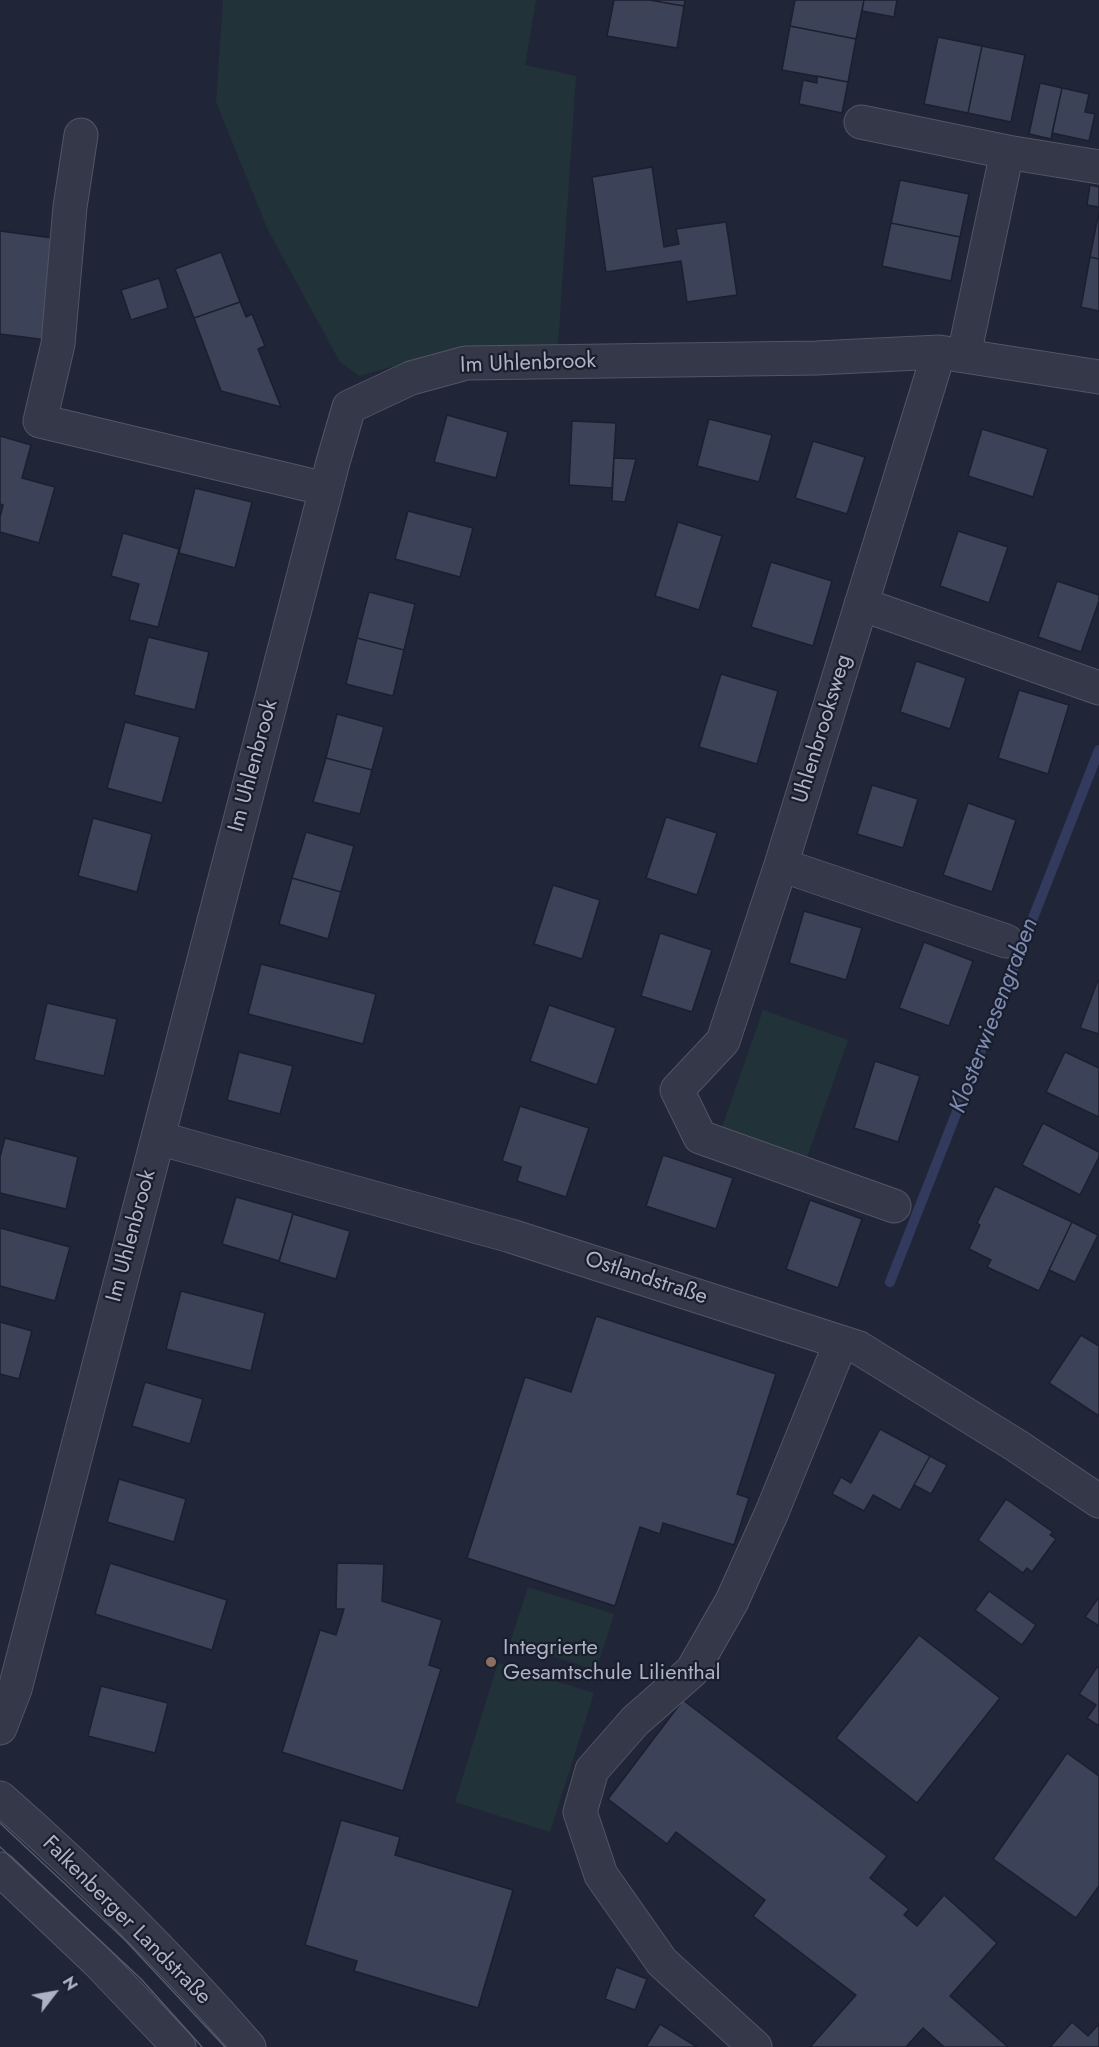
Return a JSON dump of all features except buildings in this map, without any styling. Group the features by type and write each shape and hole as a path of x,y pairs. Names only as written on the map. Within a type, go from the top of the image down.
{"street":[{"path":"861,122 1007,152 1099,167"},
{"path":"81,135 70,207 58,344 40,421 326,489"},
{"path":"952,353 1007,152"},
{"name":"Im Uhlenbrook","path":"0,1728 15,1689 349,407 411,378 466,363 817,358 952,353 1099,377"},
{"name":"Uhlenbrooksweg","path":"894,1206 700,1137 677,1090 723,1041 781,865 861,604 952,353"},
{"path":"861,604 1099,688"},
{"path":"781,865 1006,941"},
{"name":"Ostlandstraße","path":"158,1138 511,1236 859,1347 1017,1446 1099,1501"},
{"path":"755,2047 662,1962 601,1875 580,1812 592,1770 635,1721 692,1671 726,1611 772,1512 841,1342"},
{"name":"Falkenberger Landstraße","path":"0,1798 86,1876 249,2047"},
{"path":"0,1869 98,1962 180,2047"}],"shaded area":[{"path":"223,0 536,0 525,65 576,76 558,346 452,350 359,376 340,362 268,230 216,102"},
{"path":"763,1010 848,1040 806,1160 721,1130"},
{"path":"528,1587 614,1614 596,1670 510,1643"},
{"path":"498,1663 594,1693 550,1832 455,1802"}],"waterway":[{"name":"Klosterwiesengraben","path":"890,1282 1099,750"}],"tram line":[{"path":"0,1823 125,1940 225,2047"},
{"path":"0,1847 141,1979 202,2047"}],"place":[{"name":"Integrierte Gesamtschule Lilienthal","path":"491,1662"}]}
